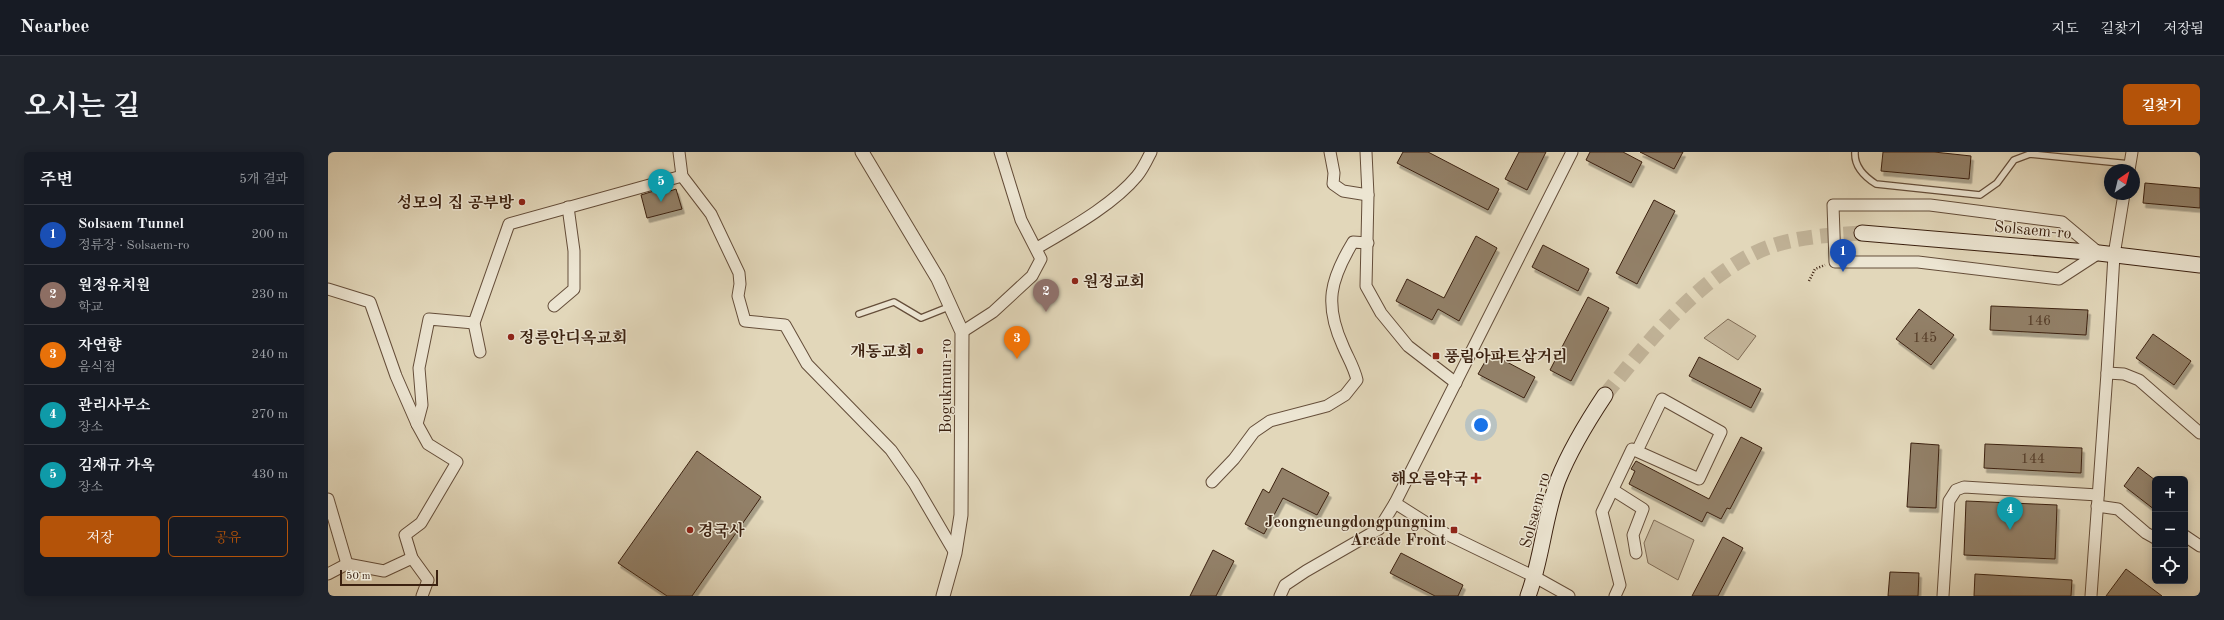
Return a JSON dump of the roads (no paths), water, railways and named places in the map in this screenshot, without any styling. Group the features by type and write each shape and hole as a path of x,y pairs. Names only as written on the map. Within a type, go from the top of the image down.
{"main road":[{"name":"Solsaem-ro","path":"1862,233 2107,254 2200,265"},
{"name":"Solsaem-ro","path":"1528,596 1535,576 1558,481 1581,431 1605,395"}],"street":[{"path":"679,152 682,176 710,214 739,273 740,284 738,296 745,321 785,325 807,364 891,450 914,483 955,553"},
{"name":"Bogukmun-ro","path":"862,152 938,280 952,306 962,332 961,515 955,553 943,596"},
{"path":"962,332 993,312 1032,276 1041,259 1037,248 1021,220 1000,152"},
{"path":"1037,248 1113,197 1138,176 1151,152"},
{"path":"1330,152 1334,173 1333,184 1343,191 1368,195"},
{"path":"1366,152 1368,195 1366,286 1381,313 1408,346 1456,383"},
{"path":"1280,596 1285,585 1306,571 1379,529 1395,503 1572,152"},
{"path":"2130,164 2132,152"},
{"path":"480,352 474,323 508,224 682,176"},
{"path":"2091,596 2107,372 2107,254 2122,200"},
{"path":"1833,205 1930,205 2062,222 2107,254 2059,279 1918,262 1835,262 1833,205"},
{"path":"554,306 574,289 574,252 568,208"},
{"path":"1212,482 1234,459 1254,432 1270,421 1327,406 1345,394 1357,380 1354,366 1343,347 1331,313 1332,283 1353,242 1368,243"},
{"path":"328,289 370,302 396,376 417,424 428,444 457,462 421,523 405,535 412,558 428,580 422,596"},
{"path":"417,424 422,405 419,368 429,319 474,323"},
{"path":"2107,372 2124,374 2139,380 2200,432"},
{"path":"1615,596 1620,585 1602,512 1632,449 1699,479 1721,432 1662,399 1637,451"},
{"path":"1943,596 1949,500 1956,490 1964,488 2097,500 2118,509 2152,536"},
{"path":"1613,490 1643,509 1632,535 1636,553"},
{"path":"328,499 347,564"},
{"path":"1395,503 1436,529 1535,576 1569,596"},
{"path":"2188,538 2200,546"},
{"path":"328,574 347,564 384,571 412,558"}],"lane":[{"path":"1855,152 1855,157 1864,176 1876,184 1980,195 1996,183 2014,160 2030,154 2106,164"},
{"path":"859,314 894,302 921,318 952,306"}],"tunnel":[{"path":"1605,395 1655,335 1674,315 1713,279 1735,264 1757,252 1782,243 1808,238 1862,233"}],"place":[{"name":"성모의 집 공부방","path":"522,202"},
{"name":"김재규 가옥","path":"661,202"},
{"name":"Solsaem Tunnel","path":"1843,272"},
{"name":"원정교회","path":"1075,281"},
{"name":"원정유치원","path":"1046,312"},
{"name":"정릉안디옥교회","path":"511,337"},
{"name":"개동교회","path":"920,351"},
{"name":"풍림아파트삼거리","path":"1436,356"},
{"name":"자연향","path":"1017,359"},
{"name":"해오름약국","path":"1476,478"},
{"name":"경국사","path":"690,530"},
{"name":"Jeongneungdongpungnim Arcade Front","path":"1454,530"},
{"name":"관리사무소","path":"2010,530"}]}
